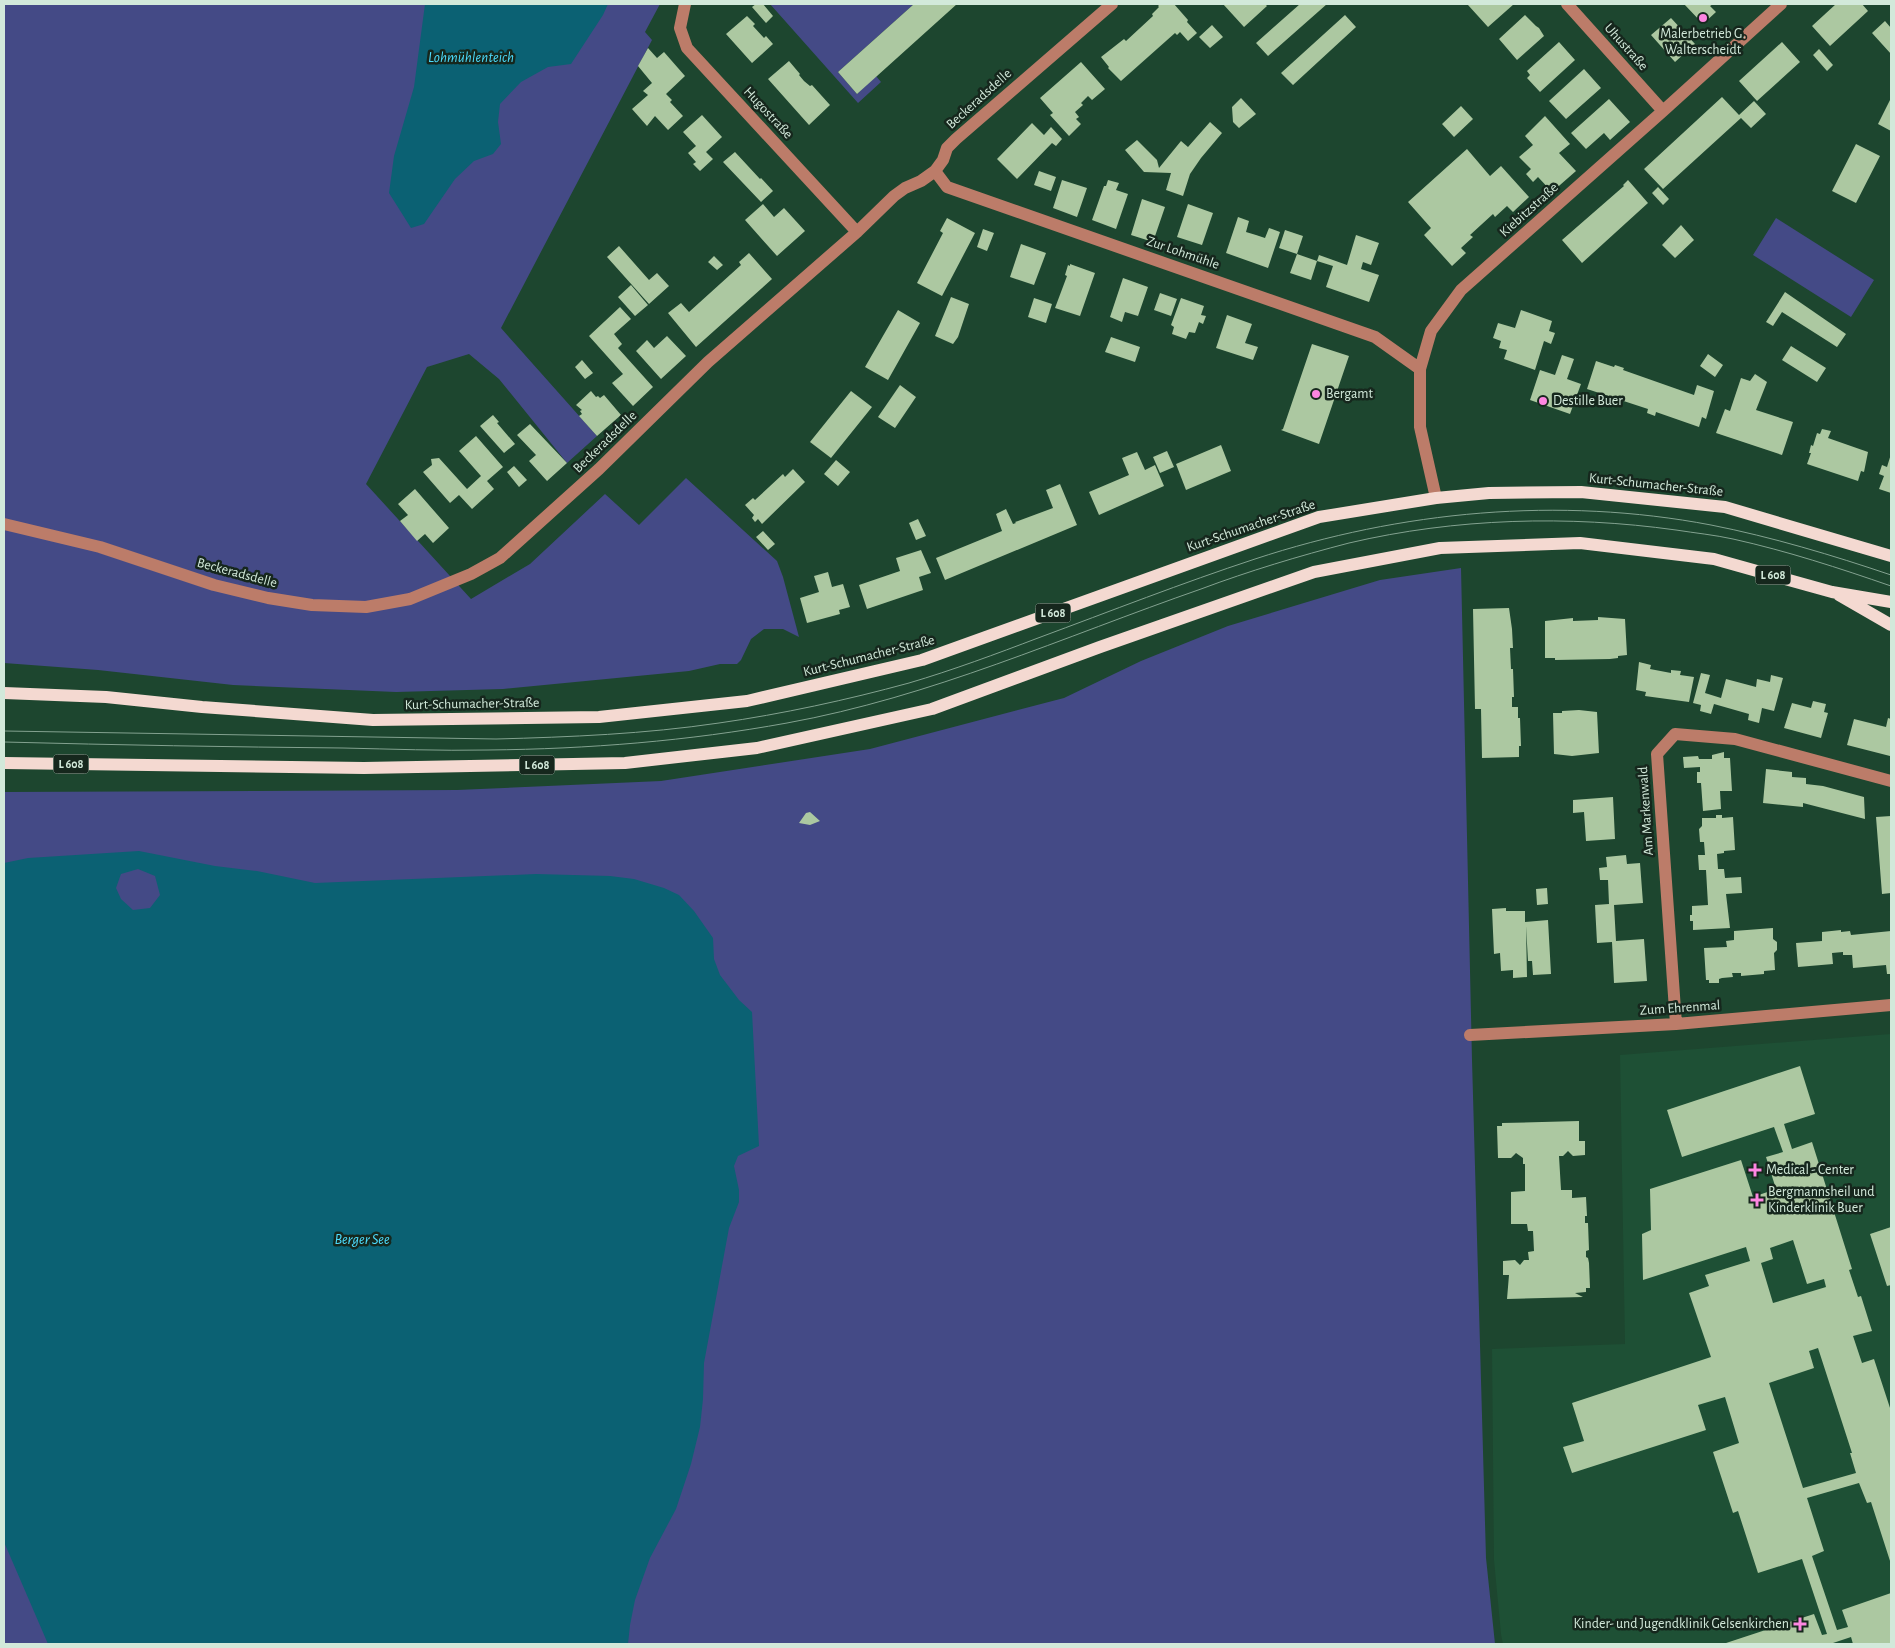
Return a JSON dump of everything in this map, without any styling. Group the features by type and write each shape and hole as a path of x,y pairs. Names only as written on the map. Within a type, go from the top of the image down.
{"main road":[{"name":"Kurt-Schumacher-Straße","path":"4,693 106,696 373,720 599,717 747,701 922,660 1319,517 1436,498 1489,493 1581,492 1725,507 1891,556"},
{"name":"L 608","path":"4,763 364,768 616,764 758,748 932,709 1100,647 1314,572 1440,548 1580,543 1714,559 1832,592 1891,625"},
{"path":"1832,592 1891,602"}],"street":[{"name":"Hugostraße","path":"685,4 680,28 687,48 857,232"},
{"name":"Beckeradsdelle","path":"4,524 100,547 214,585 268,598 312,605 366,607 410,599 471,574 500,558 599,470 708,362 857,232 894,196 905,188 922,181 935,171 948,148 956,139 1112,4"},
{"name":"Uhustraße","path":"1567,4 1663,111"},
{"name":"Kiebitzstraße","path":"1436,498 1420,427 1420,369 1431,331 1461,290 1781,4"},
{"name":"Zur Lohmühle","path":"935,171 947,187 1375,336 1420,369"},
{"name":"Am Markenwald","path":"1676,1024 1657,754 1659,751 1675,734 1735,738 1891,781"},
{"name":"Zum Ehrenmal","path":"1470,1035 1676,1024 1891,1005"}],"shaded area":[{"path":"4,4 660,4 645,32 652,40 501,328 597,436 567,463 499,379 469,354 427,367 366,484 471,599 530,564 605,494 639,525 686,478 777,561 799,637 783,629 764,629 751,639 741,660 737,664 720,664 689,671 503,689 396,692 233,685 98,670 4,663"},
{"path":"770,4 914,4 838,72 857,94 876,76 881,82 858,103"},
{"path":"1776,218 1874,280 1851,317 1753,255"},
{"path":"1461,568 1486,1558 1495,1644 4,1644 4,792 457,790 661,781 870,749 1064,698 1141,661 1228,626 1380,580"},
{"name":"Bergmannsheil und Kinderklinik Buer","path":"1891,1034 1891,1644 1503,1644 1494,1560 1492,1349 1625,1344 1620,1055"}],"water":[{"name":"Lohmühlenteich","path":"425,4 608,4 603,15 571,64 548,67 521,82 500,104 498,122 501,144 493,154 474,161 455,179 424,224 411,228 389,193 394,156 414,87"},
{"name":"Berger See","path":"139,851 315,883 536,874 610,876 634,879 664,888 679,895 694,911 713,938 714,959 720,975 739,1000 752,1012 759,1146 738,1156 734,1166 739,1190 739,1202 729,1228 704,1363 700,1427 691,1464 676,1509 650,1558 635,1600 628,1644 48,1644 4,1542 4,863 28,858","holes":["138,869 155,876 160,895 150,908 133,910 121,899 116,888 121,874"]}],"building":[{"path":"756,4 763,4 773,16 766,23 752,7"},
{"path":"914,4 957,4 857,94 838,72"},
{"path":"1160,4 1174,4 1197,33 1188,41 1180,32 1177,35 1175,33 1121,81 1108,68 1101,57 1124,39 1126,41 1153,16 1152,14"},
{"path":"1223,4 1265,4 1267,6 1244,27"},
{"path":"1300,4 1327,4 1268,56 1256,43"},
{"path":"1514,4 1488,27 1468,5"},
{"name":"Malerbetrieb G. Walterscheidt","path":"1684,4 1713,4 1710,6 1716,12 1703,24"},
{"path":"1836,4 1862,4 1868,11 1830,46 1812,26"},
{"path":"1345,15 1356,27 1293,85 1281,73"},
{"path":"1525,15 1539,28 1544,36 1517,60 1499,39"},
{"path":"747,16 764,38 766,36 773,44 752,63 726,34"},
{"path":"1671,18 1695,44 1675,62 1651,35"},
{"path":"1885,21 1891,28 1891,54 1872,33"},
{"path":"1212,25 1223,37 1210,48 1199,37"},
{"path":"1559,42 1575,60 1540,92 1527,78 1530,75 1527,71"},
{"path":"1782,42 1800,62 1757,101 1739,81"},
{"path":"648,48 657,58 664,52 685,76 666,94 672,100 670,102 683,116 668,130 655,116 647,126 632,109 648,95 643,91 652,83 638,66"},
{"path":"1819,49 1833,65 1827,71 1813,55"},
{"path":"789,61 804,81 810,86 812,85 830,105 809,125 768,79"},
{"path":"1081,62 1105,89 1092,100 1088,96 1081,103 1083,105 1075,112 1079,117 1076,119 1081,124 1069,136 1050,115 1053,113 1040,98"},
{"path":"1584,69 1601,88 1566,119 1549,101"},
{"path":"1722,97 1739,115 1754,101 1766,114 1751,128 1741,118 1663,189 1644,169"},
{"path":"1241,98 1256,114 1239,128 1233,122 1232,107"},
{"path":"1891,98 1891,131 1878,124"},
{"path":"1609,99 1630,122 1610,140 1604,133 1586,149 1571,133"},
{"path":"1461,106 1473,119 1454,137 1442,124"},
{"path":"702,115 722,137 706,152 713,159 700,171 693,164 696,162 688,153 696,146 683,132"},
{"path":"1545,116 1570,144 1559,153 1576,171 1552,192 1538,177 1533,182 1526,174 1531,169 1519,157 1533,145 1525,136"},
{"path":"1210,122 1222,133 1190,174 1183,196 1166,190 1171,173 1144,172 1125,150 1137,140 1157,160 1159,168 1181,141 1188,147"},
{"path":"1032,123 1044,135 1051,127 1062,139 1056,146 1052,143 1017,179 997,159"},
{"path":"1856,144 1880,156 1856,203 1832,191"},
{"path":"1467,149 1490,176 1501,166 1529,197 1513,212 1507,206 1495,217 1493,214 1470,235 1473,237 1461,248 1466,253 1452,266 1424,235 1431,228 1408,202"},
{"path":"735,152 773,191 761,202 723,162"},
{"path":"1039,171 1056,177 1051,191 1034,185"},
{"path":"1062,180 1087,188 1077,217 1053,208"},
{"path":"1108,180 1119,183 1116,190 1128,194 1116,229 1092,220"},
{"path":"1628,180 1648,203 1582,263 1562,240 1624,186"},
{"path":"1658,187 1669,199 1663,205 1652,193"},
{"path":"1142,199 1165,207 1153,242 1131,235"},
{"path":"763,204 774,217 784,208 805,231 777,256 745,220"},
{"path":"1188,204 1213,213 1202,245 1177,237"},
{"path":"1238,217 1249,221 1246,232 1265,238 1269,228 1280,232 1268,268 1226,253"},
{"path":"947,218 975,233 942,296 917,283 943,233 940,231"},
{"path":"1681,225 1694,240 1675,258 1662,245"},
{"path":"983,229 994,233 987,251 977,247"},
{"path":"1285,230 1303,236 1297,254 1279,248"},
{"path":"1356,235 1379,243 1371,265 1363,262 1361,269 1379,275 1369,302 1326,287 1333,266 1317,261 1319,255 1347,265"},
{"path":"1021,244 1046,253 1034,285 1010,277"},
{"path":"619,246 649,280 657,273 669,286 649,304 607,257"},
{"path":"749,253 772,279 696,347 668,313 681,303 689,312 741,265 739,262"},
{"path":"1297,254 1317,261 1311,280 1290,273"},
{"path":"714,256 723,265 717,270 708,262"},
{"path":"1070,264 1095,273 1080,316 1055,308 1067,276 1065,275 1068,265 1070,266"},
{"path":"1123,278 1148,287 1138,316 1125,312 1122,322 1110,317"},
{"path":"631,285 648,305 635,316 618,297"},
{"path":"1785,292 1846,334 1837,347 1782,312 1773,326 1766,322"},
{"path":"1160,293 1177,299 1171,316 1154,310"},
{"path":"951,297 969,304 958,337 953,344 935,336"},
{"path":"1034,298 1052,304 1046,323 1028,317"},
{"path":"1181,298 1204,306 1201,315 1206,316 1203,324 1199,322 1195,333 1189,332 1186,339 1172,334 1174,327 1171,325"},
{"path":"620,307 631,319 614,334 622,344 618,348 653,387 633,406 612,383 623,374 589,336"},
{"path":"898,310 920,323 888,380 865,367"},
{"path":"1521,310 1552,321 1549,331 1555,333 1551,344 1544,341 1535,370 1504,359 1507,350 1499,348 1501,341 1493,338 1498,323 1515,328"},
{"path":"1227,315 1252,324 1245,343 1258,347 1253,360 1216,348"},
{"path":"667,336 686,356 661,379 636,351 647,340 654,348"},
{"path":"1111,337 1140,347 1135,362 1105,352"},
{"name":"Bergamt","path":"1312,344 1349,356 1319,444 1281,430 1283,429"},
{"path":"1791,346 1826,368 1817,382 1782,360"},
{"path":"1708,354 1723,365 1715,377 1700,366"},
{"path":"1562,355 1574,359 1567,379 1581,384 1570,414 1530,400 1540,370 1555,375"},
{"path":"582,360 593,373 585,379 575,367"},
{"path":"1596,361 1624,368 1623,370 1694,395 1697,385 1714,391 1706,419 1702,417 1699,427 1656,412 1655,416 1647,413 1648,409 1587,389"},
{"path":"1755,374 1767,382 1756,410 1793,422 1782,455 1716,433 1725,409 1730,411 1741,378 1750,381"},
{"path":"900,385 916,397 895,428 878,417"},
{"path":"591,391 596,397 600,398 604,395 621,415 597,436 579,416 582,414 580,411 582,410 576,405"},
{"path":"851,391 872,407 831,458 810,442"},
{"path":"493,415 499,422 497,423 515,444 504,453 480,426"},
{"path":"530,424 567,463 547,481 529,461 536,455 517,435"},
{"path":"1822,429 1831,431 1828,438 1868,452 1864,472 1861,471 1858,481 1807,464 1811,453 1809,453 1811,445 1813,446 1817,433 1820,434"},
{"path":"476,436 503,467 487,481 494,489 472,509 459,495 450,503 423,472 432,465 431,459 439,458 467,489 481,476 459,451"},
{"path":"1221,445 1231,471 1186,490 1176,464"},
{"path":"1167,451 1174,467 1160,473 1153,457"},
{"path":"1137,452 1145,470 1155,465 1164,486 1099,515 1089,492 1129,475 1122,458"},
{"path":"1891,454 1891,493 1879,489 1884,476 1879,474 1882,465 1887,467"},
{"path":"836,460 850,472 838,486 824,474"},
{"path":"514,466 527,480 519,487 507,472"},
{"path":"793,469 805,482 762,524 758,519 755,522 752,518 754,515 745,505 753,498 755,500 783,474 785,477"},
{"path":"1060,484 1077,525 945,580 936,558 1002,531 996,514 1006,509 1013,524 1053,508 1046,490"},
{"path":"415,489 449,528 433,543 425,534 417,541 400,521 408,515 398,504"},
{"path":"918,519 926,536 916,540 909,523"},
{"path":"763,531 775,544 768,550 756,537"},
{"path":"921,550 931,573 919,577 923,590 867,609 859,585 900,571 896,558"},
{"path":"828,572 832,587 843,584 850,607 839,610 840,614 807,623 800,598 819,592 814,576"},
{"path":"1509,608 1513,648 1510,648 1514,697 1512,697 1512,707 1518,707 1521,746 1519,746 1519,757 1482,758 1481,709 1475,709 1473,609"},
{"path":"1598,617 1625,619 1627,655 1610,659 1555,660 1555,658 1545,658 1545,621 1573,618 1573,621 1598,620"},
{"path":"1639,662 1651,665 1650,669 1671,673 1671,670 1681,671 1680,675 1694,677 1689,702 1645,696 1646,692 1636,690"},
{"path":"1701,673 1710,675 1705,693 1721,698 1726,679 1756,687 1757,679 1770,682 1771,675 1783,678 1774,711 1762,708 1759,723 1748,720 1749,714 1714,704 1711,714 1700,711 1701,705 1693,703"},
{"path":"1813,701 1826,704 1824,712 1828,713 1821,738 1784,728 1792,703 1811,708"},
{"path":"1579,710 1597,712 1599,753 1572,756 1554,754 1553,713"},
{"path":"1888,718 1891,719 1890,756 1847,745 1854,719 1886,727"},
{"path":"1724,752 1724,758 1730,758 1732,791 1720,791 1721,809 1703,811 1701,783 1697,783 1697,772 1700,772 1700,767 1684,768 1683,757 1698,756 1699,759 1712,759 1712,755"},
{"path":"1766,769 1792,772 1792,777 1806,778 1806,784 1823,786 1864,797 1865,819 1803,803 1803,807 1763,803"},
{"path":"1613,797 1615,839 1586,841 1584,812 1573,813 1573,800"},
{"path":"810,812 820,821 810,825 799,823 806,813"},
{"path":"1716,815 1722,815 1722,818 1733,817 1735,850 1717,854 1718,869 1724,869 1725,878 1741,877 1742,893 1726,894 1730,928 1693,930 1693,921 1690,921 1692,906 1708,905 1706,870 1699,870 1698,855 1705,855 1704,842 1700,842 1699,829 1702,826 1702,818 1716,818"},
{"path":"1891,816 1891,893 1882,894 1876,817"},
{"path":"1626,855 1627,864 1640,863 1643,903 1614,905 1616,941 1644,939 1647,981 1614,983 1612,942 1597,943 1595,905 1609,904 1608,880 1600,880 1599,868 1607,867 1606,857"},
{"path":"1547,888 1548,904 1537,905 1536,889"},
{"path":"1506,908 1506,911 1525,911 1525,922 1548,920 1551,974 1533,975 1532,961 1528,961 1526,926 1527,977 1513,978 1513,970 1501,971 1500,953 1494,954 1492,909"},
{"path":"1773,928 1773,939 1777,942 1777,950 1774,953 1775,970 1764,971 1764,974 1741,976 1741,973 1732,973 1733,977 1719,979 1719,983 1709,983 1709,980 1706,980 1704,948 1727,947 1726,941 1734,940 1734,931"},
{"path":"1841,930 1841,932 1850,931 1851,935 1891,931 1891,974 1887,974 1886,965 1853,968 1852,955 1843,955 1843,952 1832,953 1833,964 1798,967 1796,943 1822,941 1822,932"},
{"path":"1800,1066 1815,1114 1784,1124 1792,1149 1812,1142 1852,1269 1849,1270 1858,1297 1861,1296 1872,1331 1853,1336 1862,1363 1874,1359 1891,1411 1891,1564 1871,1502 1867,1503 1859,1483 1807,1498 1824,1551 1812,1556 1837,1630 1848,1627 1842,1610 1891,1593 1891,1644 1853,1644 1851,1637 1830,1644 1723,1644 1814,1614 1822,1635 1827,1634 1802,1559 1758,1573 1738,1511 1733,1513 1713,1452 1739,1443 1725,1397 1698,1405 1706,1430 1572,1473 1563,1447 1584,1441 1572,1403 1711,1357 1689,1293 1709,1286 1705,1275 1750,1261 1746,1247 1643,1280 1642,1234 1651,1230 1650,1189 1741,1160 1753,1197 1776,1189 1766,1157 1783,1152 1774,1127 1682,1157 1667,1110","holes":["1793,1240 1807,1284 1824,1279 1826,1287 1773,1303 1761,1263 1773,1259 1770,1248","1818,1348 1852,1453 1850,1453 1856,1473 1803,1488 1769,1383 1814,1368 1809,1351"]},
{"path":"1579,1121 1579,1141 1585,1141 1585,1155 1573,1156 1568,1151 1563,1156 1559,1156 1561,1190 1572,1190 1572,1198 1586,1197 1587,1216 1585,1216 1585,1223 1588,1223 1589,1250 1586,1251 1586,1257 1589,1263 1590,1288 1586,1288 1586,1292 1575,1293 1583,1297 1507,1299 1509,1275 1503,1275 1503,1261 1515,1260 1520,1265 1524,1260 1529,1260 1528,1252 1534,1251 1533,1231 1528,1231 1527,1224 1511,1224 1511,1192 1525,1191 1525,1164 1523,1164 1523,1158 1516,1153 1511,1158 1498,1158 1497,1126 1502,1126 1502,1123"},
{"path":"1891,1227 1891,1285 1887,1286 1870,1234"}],"tram line":[{"path":"4,731 496,739 608,734 719,723 814,706 925,678 1255,559 1310,543 1366,529 1481,513 1538,510 1596,511 1654,516 1757,535 1891,575"},
{"path":"4,742 488,750 600,746 713,735 787,723 893,698 996,664 1219,582 1312,553 1389,535 1471,524 1553,521 1594,522 1635,525 1712,535 1793,554 1891,586"}],"place":[{"name":"Malerbetrieb G. Walterscheidt","path":"1703,18"},
{"name":"Bergamt","path":"1316,394"},
{"name":"Destille Buer","path":"1543,401"},
{"name":"Medical - Center","path":"1755,1170"},
{"name":"Bergmannsheil und Kinderklinik Buer","path":"1757,1200"},
{"name":"Kinder- und Jugendklinik Gelsenkirchen","path":"1800,1624"}]}
